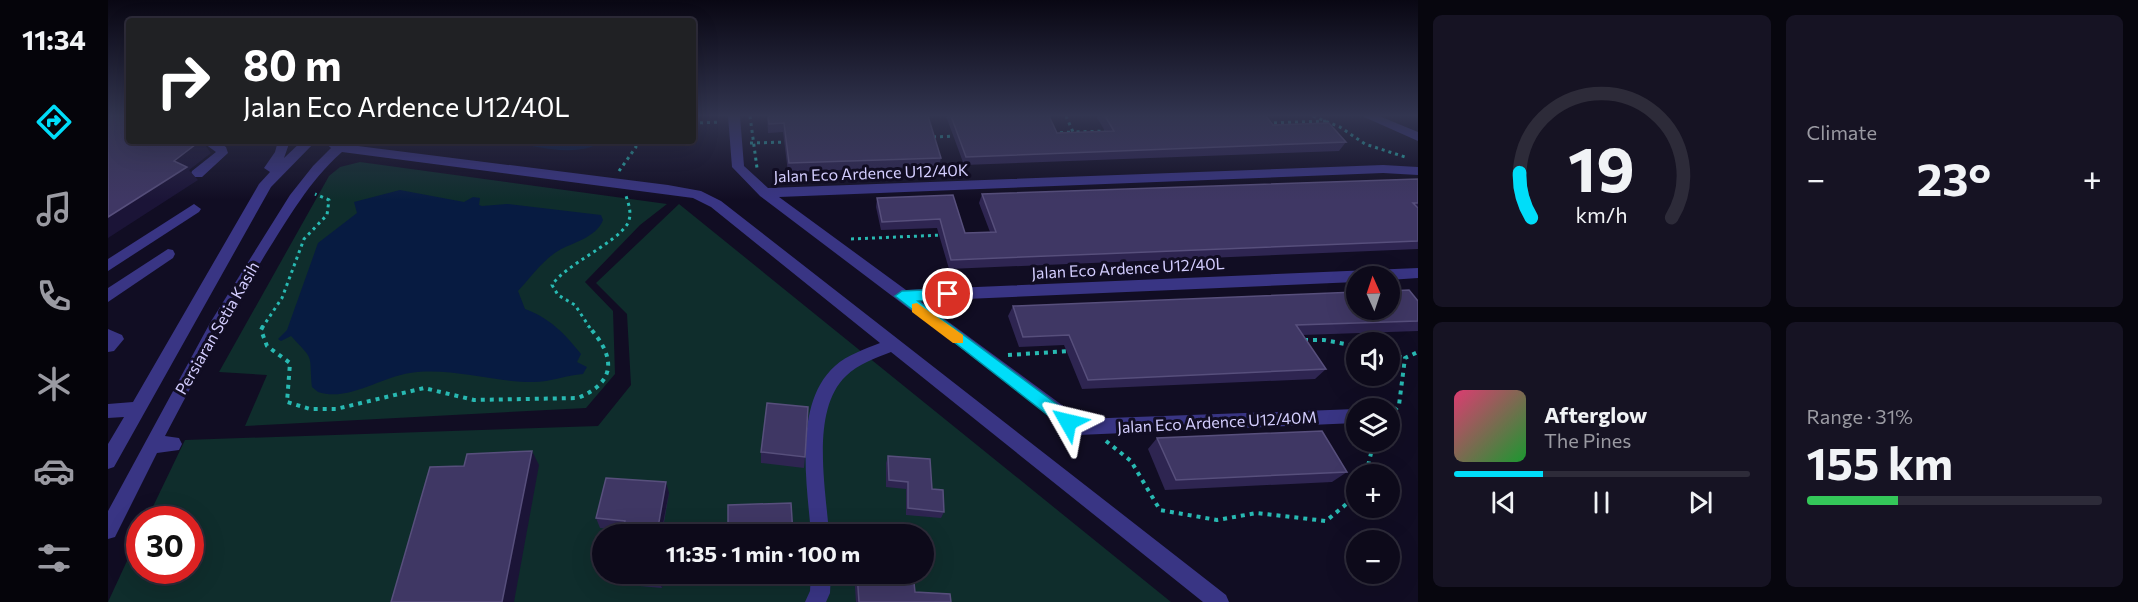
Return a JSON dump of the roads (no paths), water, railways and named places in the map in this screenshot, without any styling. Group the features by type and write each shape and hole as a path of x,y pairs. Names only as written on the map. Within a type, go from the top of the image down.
{"street":[{"path":"196,174 222,153 222,150 212,144"},
{"path":"266,184 264,174 281,152 283,144"},
{"name":"Persiaran Setia Kasih","path":"108,461 266,184 306,144"},
{"name":"Persiaran Setia Kasih","path":"108,530 232,298 306,192 313,172 338,144"},
{"path":"735,144 738,167 765,194 902,296"},
{"path":"362,145 696,194 716,204 1219,602"},
{"name":"Jalan Eco Ardence U12/40K","path":"765,194 1412,166"},
{"path":"108,266 194,209"},
{"path":"108,296 168,254"},
{"path":"1400,274 1418,273"},
{"name":"Jalan Eco Ardence U12/40L","path":"902,296 1346,276"},
{"name":"Jalan Eco Ardence U12/40M","path":"902,296 981,357 1084,427 1346,416"},
{"path":"108,335 116,339 108,346"},
{"path":"819,524 814,429 820,401 839,371 893,344"},
{"path":"108,411 137,409"},
{"path":"152,445 173,444"},
{"path":"815,602 820,593 820,584"}],"water":[{"path":"521,144 597,144 568,150"},
{"path":"400,190 464,202 473,197 480,198 479,205 482,206 507,204 601,215 603,220 595,231 552,255 518,291 525,309 556,327 581,354 577,362 587,367 583,374 533,382 456,373 425,372 399,375 341,394 318,392 312,387 307,354 291,336 281,341 278,339 287,330 318,243 357,213 354,202"}]}
